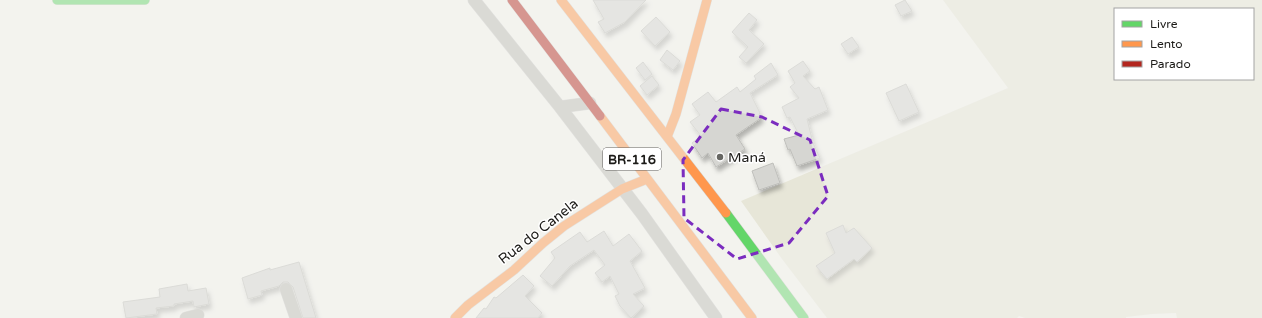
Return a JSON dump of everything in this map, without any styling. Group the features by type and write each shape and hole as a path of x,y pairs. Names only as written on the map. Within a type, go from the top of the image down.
{"main road":[{"path":"57,0 145,0"},
{"name":"BR-116","path":"512,0 752,318"},
{"path":"561,0 804,318"},
{"path":"667,137 676,114 707,0"},
{"name":"Rua do Canela","path":"455,318 468,305 514,270 564,226 622,189 647,179"}],"street":[{"path":"474,0 560,107 642,214 716,318"},
{"path":"560,107 590,103"},
{"path":"286,289 296,318"},
{"path":"186,318 198,315"}],"highlighted area":[{"path":"721,109 762,117 810,140 828,196 789,243 737,259 684,218 683,160"}],"shaded area":[{"path":"943,0 1262,0 1262,318 1177,318 1176,313 1152,314 1126,318 1025,318 1019,316 1017,318 827,318 782,259 741,201 1008,88"}],"building":[{"path":"593,0 646,0 625,22 605,33 598,22 604,19"},
{"path":"905,0 912,11 901,16 895,5"},
{"path":"749,13 757,20 749,30 764,44 746,63 739,57 748,47 732,32"},
{"path":"656,17 670,32 655,46 641,31"},
{"path":"852,37 859,47 848,54 841,44"},
{"path":"667,50 680,61 673,70 660,60"},
{"path":"803,61 810,71 803,76 815,89 819,87 828,110 807,119 813,143 820,158 797,166 784,139 799,135 790,117 787,118 782,107 799,98 790,87 795,83 788,71"},
{"path":"643,62 652,74 645,80 636,68"},
{"path":"771,63 778,75 750,93 761,118 736,135 745,149 716,167 708,153 702,158 692,143 701,136 690,122 700,115 692,104 708,92 716,102 737,87 740,92 756,79 754,76"},
{"path":"652,76 659,85 647,95 640,86"},
{"path":"906,84 919,112 899,121 886,93"},
{"path":"773,163 780,183 759,190 752,171"},
{"path":"843,225 846,233 854,228 872,248 857,262 854,259 827,279 816,266 835,253 826,233"},
{"path":"604,231 613,246 629,234 642,251 630,261 645,288 633,294 644,306 631,318 620,306 615,296 619,294 610,276 602,282 595,273 605,265 594,250 570,266 552,286 540,276 555,258 551,252 580,232 587,242"},
{"path":"299,262 316,318 303,318 293,287 288,282 283,282 279,286 261,291 262,295 248,299 242,278 270,268 270,270"},
{"path":"523,275 534,286 525,296 542,313 538,318 476,318 484,308 486,309 494,297 496,298"},
{"path":"187,284 188,291 206,288 209,304 194,307 193,301 174,304 174,306 156,308 157,314 126,318 123,302 160,297 159,289"}],"traffic: fast":[{"path":"57,0 145,0"},
{"path":"726,213 804,318"}],"traffic: slow":[{"path":"561,0 726,213"},
{"path":"667,137 676,114 707,0"},
{"path":"600,116 752,318"},
{"path":"455,318 468,305 514,270 564,226 622,189 647,179"}],"traffic: jam":[{"path":"512,0 600,116"}],"place":[{"name":"Maná","path":"720,157"}]}
